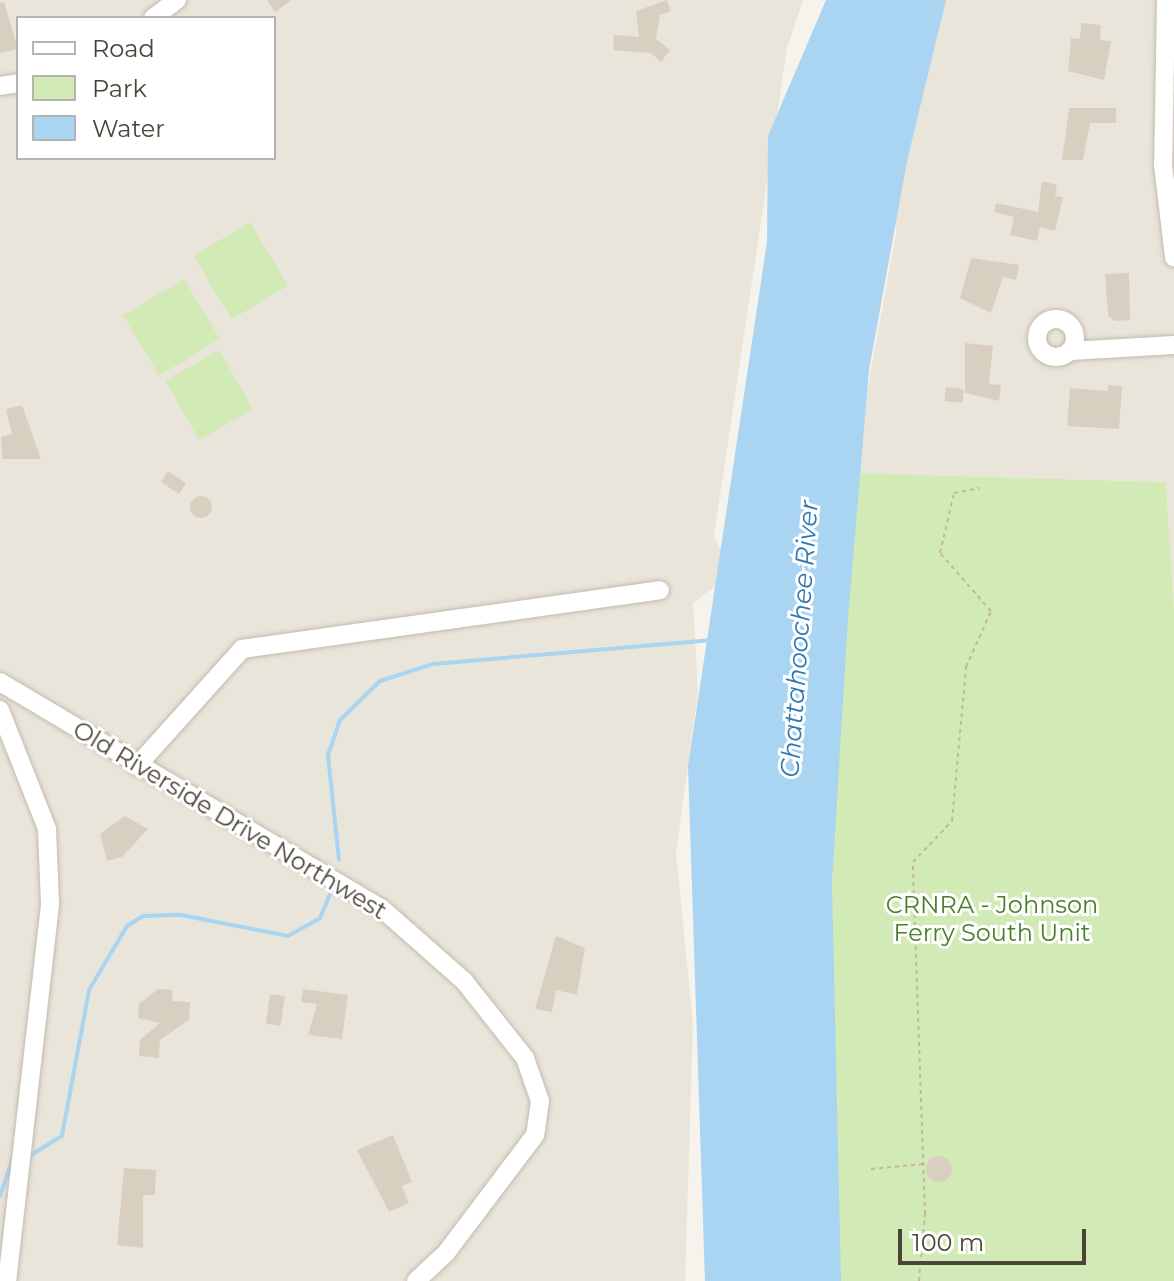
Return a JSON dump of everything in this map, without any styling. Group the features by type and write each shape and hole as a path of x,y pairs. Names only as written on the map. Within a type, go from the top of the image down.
{"street":[{"path":"156,16 177,0"},
{"path":"1166,0 1163,165 1174,257"},
{"path":"1070,351 1174,345"},
{"path":"137,766 242,649 660,590"},
{"name":"Old Riverside Drive Northwest","path":"0,682 381,908 464,981 533,1072 540,1113 525,1155 416,1281"},
{"path":"0,710 47,829 50,905 27,1147 7,1281"}],"path":[{"path":"919,1281 924,1164 913,862 952,821 966,667 991,611 940,553 957,489 980,488"},
{"path":"871,1169 924,1164"}],"shaded area":[{"path":"0,0 803,0 787,48 714,536 732,573 693,603 698,692 676,853 693,1025 685,1281 0,1281"},
{"path":"941,0 1174,0 1174,612 1166,482 852,473 896,233 891,145"}],"green space":[{"path":"250,222 288,285 232,319 193,256"},
{"path":"184,279 220,339 159,376 123,316"},
{"path":"219,350 253,409 199,440 165,381"},
{"name":"CRNRA - Johnson Ferry South Unit","path":"852,473 1166,482 1174,612 1174,1281 813,1281"}],"water":[{"name":"Chattahoochee River","path":"826,0 946,0 907,161 869,370 848,618 832,884 841,1281 705,1281 688,766 767,242 768,136"}],"building":[{"path":"267,0 292,0 275,12"},
{"path":"667,0 671,11 660,15 656,39 670,50 661,62 651,53 613,50 614,35 639,37 636,11"},
{"path":"4,2 16,49 0,53 0,3"},
{"path":"1081,23 1101,25 1100,40 1111,41 1104,80 1068,71 1071,38 1080,39"},
{"path":"1069,108 1116,108 1116,123 1090,123 1083,160 1062,160"},
{"path":"1042,181 1057,185 1055,196 1063,197 1055,231 1040,227 1037,241 1010,235 1014,217 994,212 996,203 1038,212"},
{"path":"971,258 1019,265 1016,280 1003,277 991,313 960,298"},
{"path":"1129,273 1130,320 1115,321 1108,316 1105,274"},
{"path":"965,343 993,346 989,384 1001,385 999,401 965,393"},
{"path":"1108,385 1122,386 1119,429 1067,426 1070,388 1108,391"},
{"path":"946,387 964,389 962,403 945,401"},
{"path":"22,405 41,459 2,459 1,437 12,434 6,409"},
{"path":"168,471 186,483 179,494 161,482"},
{"path":"201,496 209,499 212,507 209,515 201,518 193,515 190,507 193,499"},
{"path":"125,816 148,829 122,857 107,861 100,834"},
{"path":"556,936 585,948 577,995 556,990 552,1012 535,1009"},
{"path":"158,989 173,990 172,1001 190,1002 189,1020 160,1040 159,1058 139,1056 140,1040 160,1023 138,1018 139,1004"},
{"path":"303,989 348,995 342,1039 308,1035 317,1004 301,1002"},
{"path":"270,994 285,996 281,1026 266,1024"},
{"path":"393,1135 412,1182 402,1186 409,1203 389,1212 357,1150"},
{"path":"939,1156 949,1159 952,1169 949,1179 939,1182 929,1179 926,1169 929,1159"},
{"path":"124,1168 156,1170 155,1195 143,1195 143,1248 117,1245"}],"waterway":[{"path":"339,860 328,755 340,720 380,681 433,664 713,640"},
{"path":"28,1157 62,1136 89,990 127,926 143,916 181,915 288,936 320,918 332,890"},
{"path":"0,1196 12,1161"}]}
